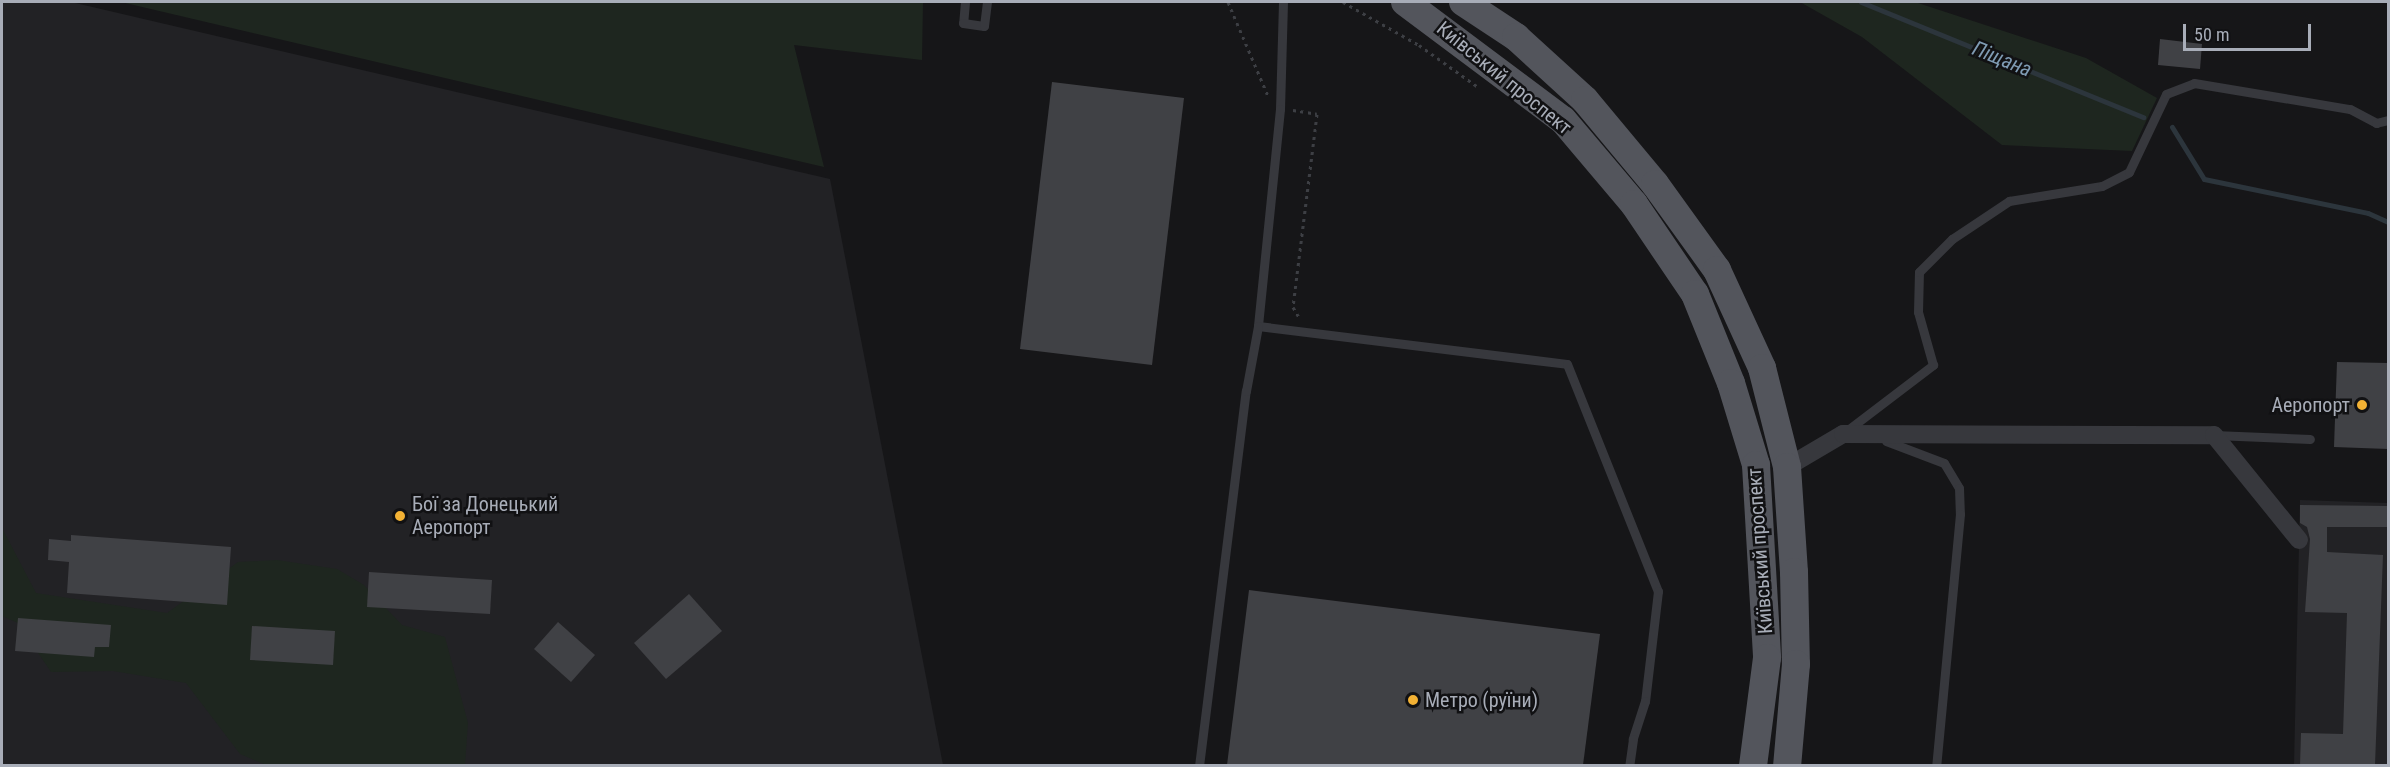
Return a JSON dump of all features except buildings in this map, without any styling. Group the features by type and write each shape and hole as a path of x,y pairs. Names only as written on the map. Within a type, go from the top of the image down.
{"main road":[{"name":"Київський проспект","path":"1405,2 1490,80 1563,120 1634,204 1695,294 1731,382 1756,465 1767,658 1753,765"},
{"name":"Київський проспект","path":"1463,2 1516,37 1585,100 1655,184 1717,270 1762,368 1787,467 1796,664 1787,765"},
{"path":"1490,80 1516,37"}],"street":[{"path":"1787,467 1843,434 2214,435 2299,540"}],"lane":[{"path":"965,2 963,23 984,26 987,2"},
{"path":"1199,765 1246,390 1258,326 1280,109 1283,2"},
{"path":"1843,434 1933,365 1918,312 1919,272 1952,239 2009,201 2102,186 2129,172 2166,94 2194,83 2350,109 2376,123 2388,120"},
{"path":"1258,326 1567,364 1658,591 1646,701 1633,739 1629,765"},
{"path":"1843,434 1899,444 1944,463 1959,488 1960,514 1936,765"},
{"path":"2214,435 2310,439"}],"path":[{"path":"1343,2 1419,45 1490,80"}],"shaded area":[{"path":"2,2 71,2 830,179 943,765 2,765"},
{"path":"121,2 923,2 922,60 794,45 824,167"},
{"path":"1800,2 1915,2 2086,58 2157,98 2132,151 2002,145 1862,37"},
{"path":"2300,500 2388,503 2388,765 2294,766"},
{"path":"2,528 36,593 167,613 238,562 277,560 337,569 364,585 402,625 445,637 468,723 465,765 266,765 240,754 186,683 113,671 51,672 18,623 2,616"}],"waterway":[{"name":"Піщана","path":"1861,2 2143,117"},
{"name":"Піщана","path":"2172,127 2204,179 2368,213 2388,222"}],"place":[{"name":"Аеропорт","path":"2362,405"},
{"name":"Бої за Донецький Аеропорт","path":"400,516"},
{"name":"Метро (руїни)","path":"1413,700"}]}
